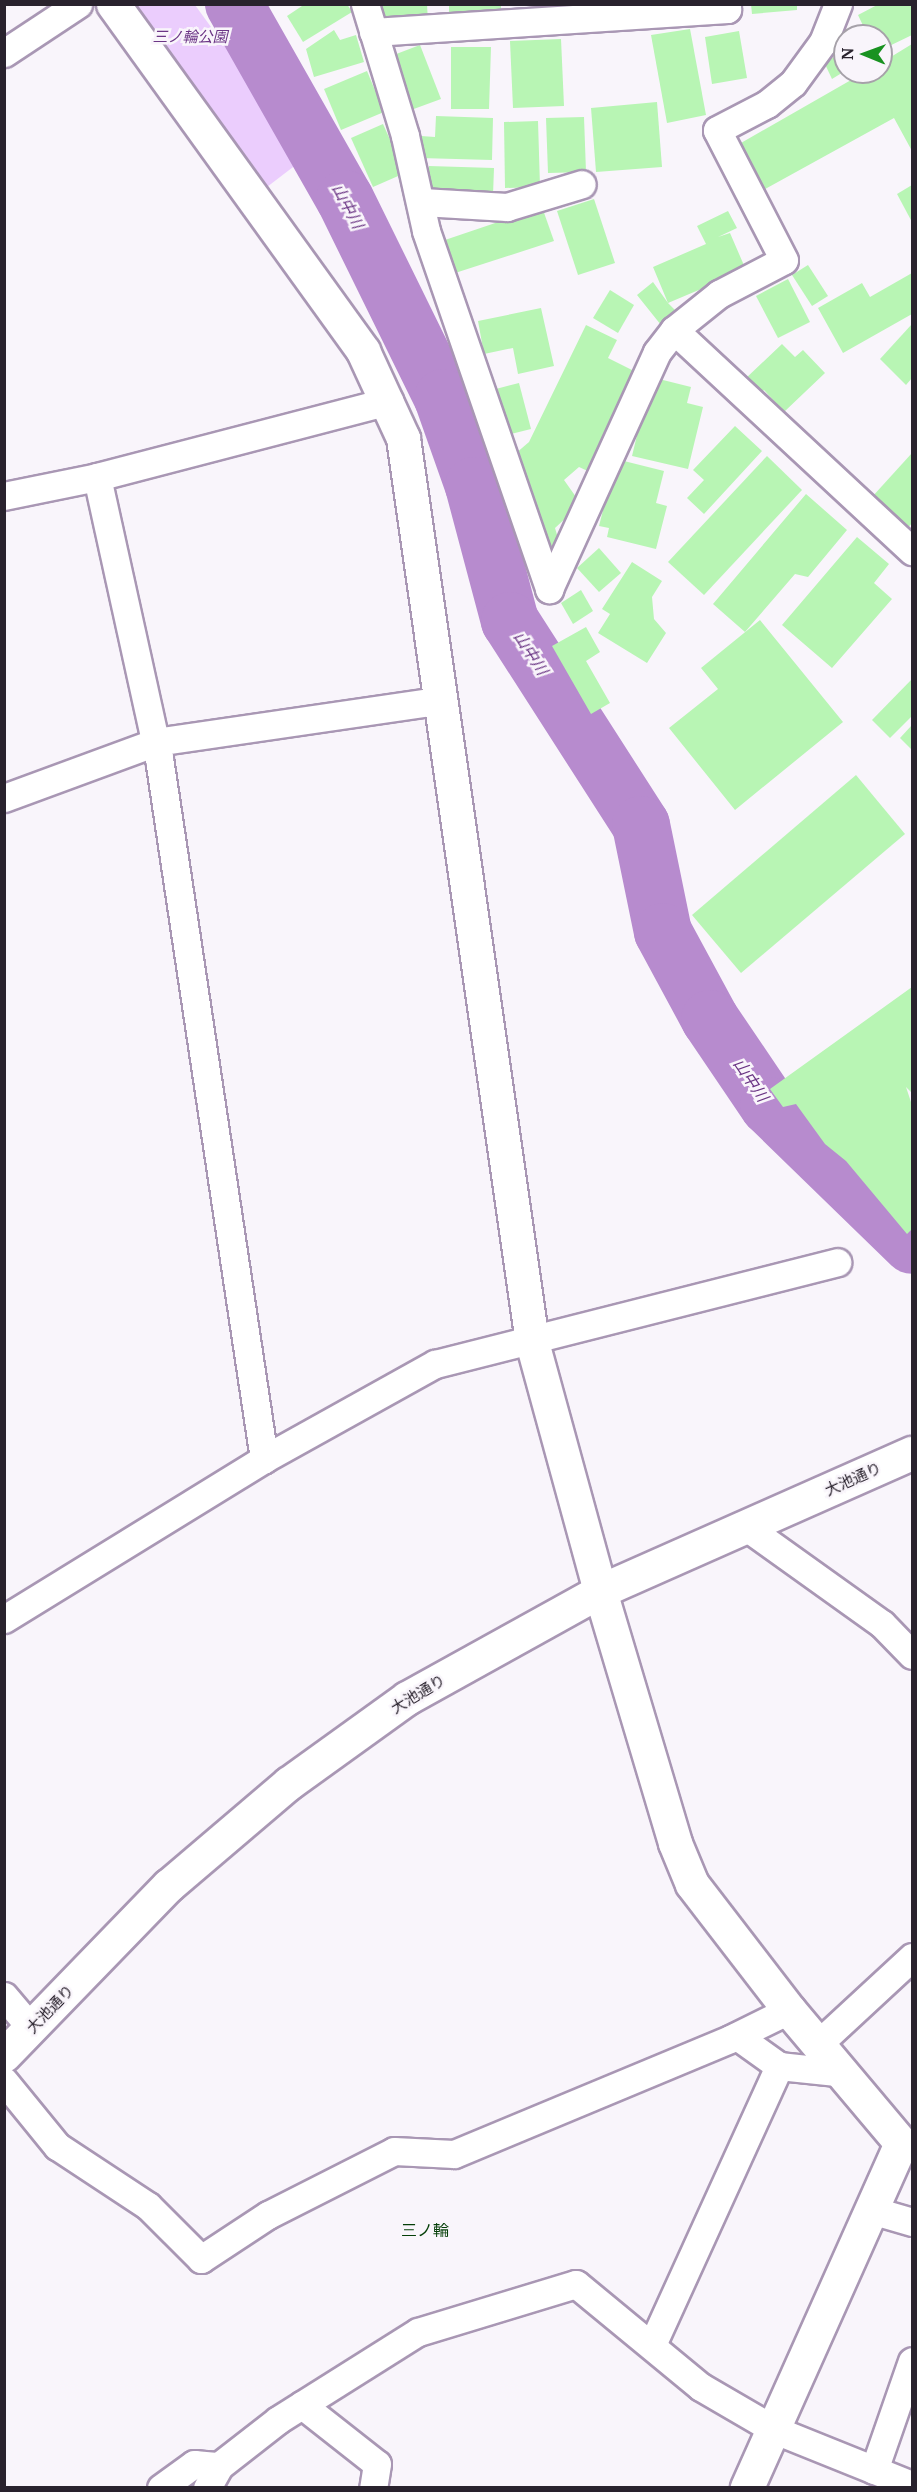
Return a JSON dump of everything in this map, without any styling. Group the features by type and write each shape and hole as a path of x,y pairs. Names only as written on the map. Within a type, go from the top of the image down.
{"street":[{"path":"4,53 78,4"},
{"path":"113,4 363,351 389,401 403,438 438,701 532,1341 600,1591 675,1843 692,1884 789,2010 901,2143 775,2430 747,2487"},
{"path":"365,4 422,202 426,231 549,589 657,352 674,330 719,294 784,260 717,130 767,104 793,83 824,42 838,4"},
{"path":"373,32 727,9 726,4"},
{"path":"422,202 507,207 582,184"},
{"path":"674,330 912,551"},
{"path":"4,496 97,477 389,401"},
{"path":"97,477 156,742 264,1459"},
{"path":"4,798 156,742 438,701"},
{"path":"4,1619 264,1459 435,1364 837,1262"},
{"name":"大池通り","path":"4,2055 170,1885 289,1783 407,1698 600,1591 912,1453"},
{"path":"745,1526 882,1624 912,1655"},
{"path":"818,2044 912,1957"},
{"path":"4,1996 32,2028"},
{"path":"4,2081 57,2146 148,2206 201,2259 268,2215 394,2151 454,2154 737,2036 789,2010"},
{"path":"737,2036 779,2066 844,2073"},
{"path":"652,2345 779,2066"},
{"path":"871,2210 912,2222"},
{"path":"161,2487 194,2464 213,2477 302,2405 418,2332 576,2284 701,2387 775,2430 912,2486"},
{"path":"874,2470 912,2361"},
{"path":"302,2405 377,2464 373,2487"}],"green space":[{"name":"三ノ輪公園","path":"137,5 195,5 235,60 297,164 267,187"}],"building":[{"path":"305,4 347,4 352,12 303,42 287,16"},
{"path":"378,4 427,4 428,23 378,24"},
{"path":"449,4 501,4 501,17 449,17"},
{"path":"536,4 580,4 580,12 536,12"},
{"path":"751,4 797,4 797,10 752,14"},
{"path":"879,4 912,4 912,35 893,44 893,24 862,24 858,15"},
{"path":"690,29 706,115 667,123 651,35"},
{"path":"334,30 340,40 356,35 364,62 314,77 306,49"},
{"path":"739,31 747,78 712,84 705,37"},
{"path":"561,39 564,106 513,108 510,41"},
{"path":"912,44 912,151 894,118 758,193 734,147 844,84 893,84 893,56"},
{"path":"420,45 441,99 411,110 391,56"},
{"path":"451,47 491,47 489,109 451,109"},
{"path":"833,58 832,79 824,62"},
{"path":"367,71 384,112 341,130 324,89"},
{"path":"657,102 662,167 596,172 591,108"},
{"path":"436,116 493,118 492,160 420,158 421,136 435,137"},
{"path":"584,117 586,172 548,173 546,118"},
{"path":"538,121 540,187 505,188 504,122"},
{"path":"383,124 405,173 373,187 351,138"},
{"path":"429,166 494,168 493,195 428,192"},
{"path":"912,185 912,222 897,194"},
{"path":"594,199 615,263 578,275 557,211"},
{"path":"542,207 554,241 452,274 442,241"},
{"path":"728,211 737,228 718,237 730,233 746,270 668,303 653,267 706,244 697,226"},
{"path":"808,265 828,296 812,306 792,275"},
{"path":"912,273 912,314 843,353 818,308 862,283 870,297"},
{"path":"788,279 810,322 778,338 756,296"},
{"path":"653,282 677,312 661,325 637,295"},
{"path":"610,290 634,305 618,333 593,318"},
{"path":"541,308 554,366 518,374 513,348 484,354 478,321"},
{"path":"912,324 912,378 906,385 880,359"},
{"path":"586,325 617,340 608,358 640,374 592,473 579,467 564,480 581,504 555,528 560,545 547,555 515,454 529,442"},
{"path":"782,344 795,357 803,350 825,373 784,412 764,390 759,395 744,380"},
{"path":"651,377 691,387 687,403 703,407 688,469 632,456"},
{"path":"519,383 531,429 503,436 492,390"},
{"path":"735,426 762,451 704,514 687,498 704,480 693,470"},
{"path":"912,453 912,523 907,529 872,497"},
{"path":"767,456 802,490 704,595 668,562"},
{"path":"616,459 664,471 656,503 667,506 656,549 607,537 609,528 599,526"},
{"path":"806,494 847,530 808,577 795,574 745,632 713,604"},
{"path":"857,537 889,564 874,583 892,599 832,668 782,625"},
{"path":"599,548 621,573 599,592 577,568"},
{"path":"632,562 662,581 652,597 654,619 666,633 647,663 598,633 610,614 602,609"},
{"path":"581,590 593,611 573,624 561,603"},
{"path":"760,620 843,722 735,810 669,728 718,689 701,668"},
{"path":"586,627 600,652 586,661 610,703 591,714 552,646"},
{"path":"912,679 912,716 890,738 872,720"},
{"path":"912,725 912,750 900,738"},
{"path":"856,775 905,834 741,973 692,915"},
{"path":"912,987 912,1093 906,1087 912,1105 912,1229 907,1234 846,1161 825,1144 796,1104 783,1107 770,1089"}],"waterway":[{"name":"山中川","path":"234,4 345,199 443,398 474,486 510,621 641,825 663,932 710,1019 769,1106 912,1245"}],"district":[{"name":"三ノ輪","path":"425,2230"}]}
